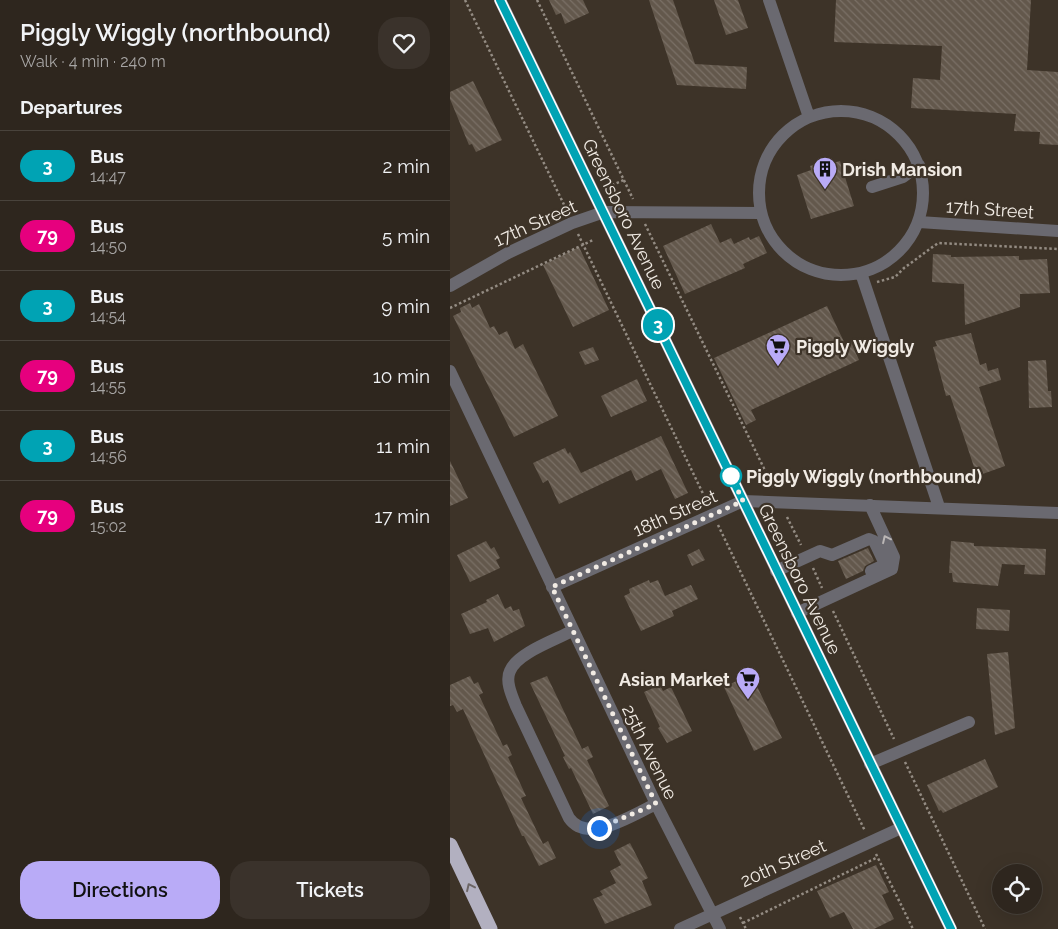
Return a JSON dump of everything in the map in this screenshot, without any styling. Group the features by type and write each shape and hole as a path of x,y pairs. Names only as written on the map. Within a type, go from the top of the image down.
{"highway":[{"path":"450,845 490,929"}],"main road":[{"name":"Greensboro Avenue","path":"500,0 951,929"}],"street":[{"path":"768,0 809,117"},
{"path":"846,111 863,114 879,120 905,141 919,166 924,190 919,222 912,236 899,252 886,262 861,273 836,275 819,272 803,266 776,244 761,213 759,182 764,164 772,148 782,135 809,117 829,112 846,111"},
{"path":"872,187 903,178 919,166"},
{"name":"17th Street","path":"450,286 508,253 572,223 604,212 761,213"},
{"name":"17th Street","path":"919,222 1058,231"},
{"path":"861,273 939,507"},
{"name":"25th Avenue","path":"450,371 572,631 656,804 720,929"},
{"name":"18th Street","path":"552,587 743,501 1058,513"},
{"path":"797,613 892,569 894,557 870,505"},
{"path":"776,571 820,551 832,555 869,539 874,540 884,562 882,566 856,578 852,586"},
{"path":"572,631 519,658 509,672 510,689 516,706 568,818 574,826 590,830 615,822 656,804"},
{"path":"870,764 969,722"},
{"name":"20th Street","path":"680,929 901,828"}],"path":[{"path":"464,0 913,929"},
{"path":"537,0 985,929"},
{"path":"612,185 624,180"},
{"path":"450,308 593,240"},
{"path":"866,286 895,277 938,243 1058,249"},
{"path":"743,923 876,858"}],"building":[{"path":"549,0 583,0 589,13 565,24 561,13 556,15"},
{"path":"649,0 673,0 695,64 747,67 746,89 677,85"},
{"path":"714,0 738,0 748,28 726,35"},
{"path":"836,0 1031,0 1027,70 1058,72 1058,145 1039,144 1040,132 1014,131 1016,114 911,108 913,78 940,80 942,46 834,42"},
{"path":"473,81 502,140 476,152 472,144 469,145 450,99 450,92"},
{"name":"Drish Mansion","path":"825,161 826,165 840,161 854,206 811,219 797,175 811,170 810,166"},
{"path":"711,224 720,243 731,238 734,244 749,237 750,240 759,236 767,253 743,264 745,268 685,294 663,246"},
{"path":"579,247 609,310 573,327 543,265"},
{"path":"933,254 951,255 951,257 1019,256 1019,260 1047,259 1050,293 1020,294 1020,307 965,325 964,284 932,282"},
{"path":"470,303 472,308 479,304 490,328 494,326 499,335 507,331 515,349 523,344 558,416 514,437 453,316 461,312 460,308"},
{"path":"827,306 845,344 851,341 859,360 751,410 756,420 746,425 714,358"},
{"path":"971,333 980,365 986,363 988,371 998,368 1001,380 979,387 1005,466 977,476 950,395 946,396 933,347 937,346 935,341"},
{"path":"593,347 599,360 585,365 579,352"},
{"path":"1046,360 1048,391 1051,391 1052,407 1029,408 1028,361"},
{"path":"637,379 647,401 611,417 601,396"},
{"path":"661,436 688,493 675,499 661,469 636,481 631,470 559,504 548,480 543,483 533,463 565,448 568,454 570,452 581,473"},
{"path":"450,461 468,498 450,506"},
{"path":"486,541 491,549 494,547 500,558 496,560 500,568 470,582 457,555"},
{"path":"951,541 974,543 974,546 1046,549 1045,575 1024,574 1025,565 1002,564 998,586 953,582 952,573 949,573"},
{"path":"868,548 874,561 865,566 863,571 846,579 838,561"},
{"path":"699,549 705,560 692,566 687,555"},
{"path":"649,580 650,583 658,580 665,596 691,585 698,599 672,611 674,616 641,631 624,596 630,593 629,589"},
{"path":"498,594 505,609 511,606 513,611 519,609 525,626 494,642 488,628 470,634 461,614 487,602 486,600"},
{"path":"977,608 1010,610 1009,631 976,629"},
{"path":"1008,652 1015,728 995,735 987,654"},
{"path":"751,674 782,738 754,751 724,687"},
{"path":"470,676 474,684 478,682 483,693 479,695 503,746 507,744 512,755 508,757 526,796 521,798 543,844 548,841 556,858 539,866 524,836 522,836 463,709 457,712 453,705 450,706 450,685"},
{"path":"547,676 582,749 588,746 593,757 587,760 609,806 593,814 571,768 569,769 563,757 565,756 530,683"},
{"path":"660,685 663,691 671,687 692,731 667,743 658,728 660,727 644,692"},
{"path":"985,759 998,787 943,813 941,810 939,811 927,785"},
{"path":"630,843 648,878 642,881 652,905 605,924 593,899 603,895 600,891 616,883 610,871 621,865 614,851"},
{"path":"876,865 889,892 882,895 894,919 874,929 853,929 844,912 830,918 817,891"}],"bus line":[{"name":"3","path":"500,0 951,929"}],"place":[{"name":"Drish Mansion","path":"825,190"},
{"name":"Piggly Wiggly","path":"778,367"},
{"name":"Piggly Wiggly (northbound)","path":"731,476"},
{"name":"Asian Market","path":"748,700"}],"route":[{"path":"599,828 656,804 552,587 743,501 731,476"}]}
